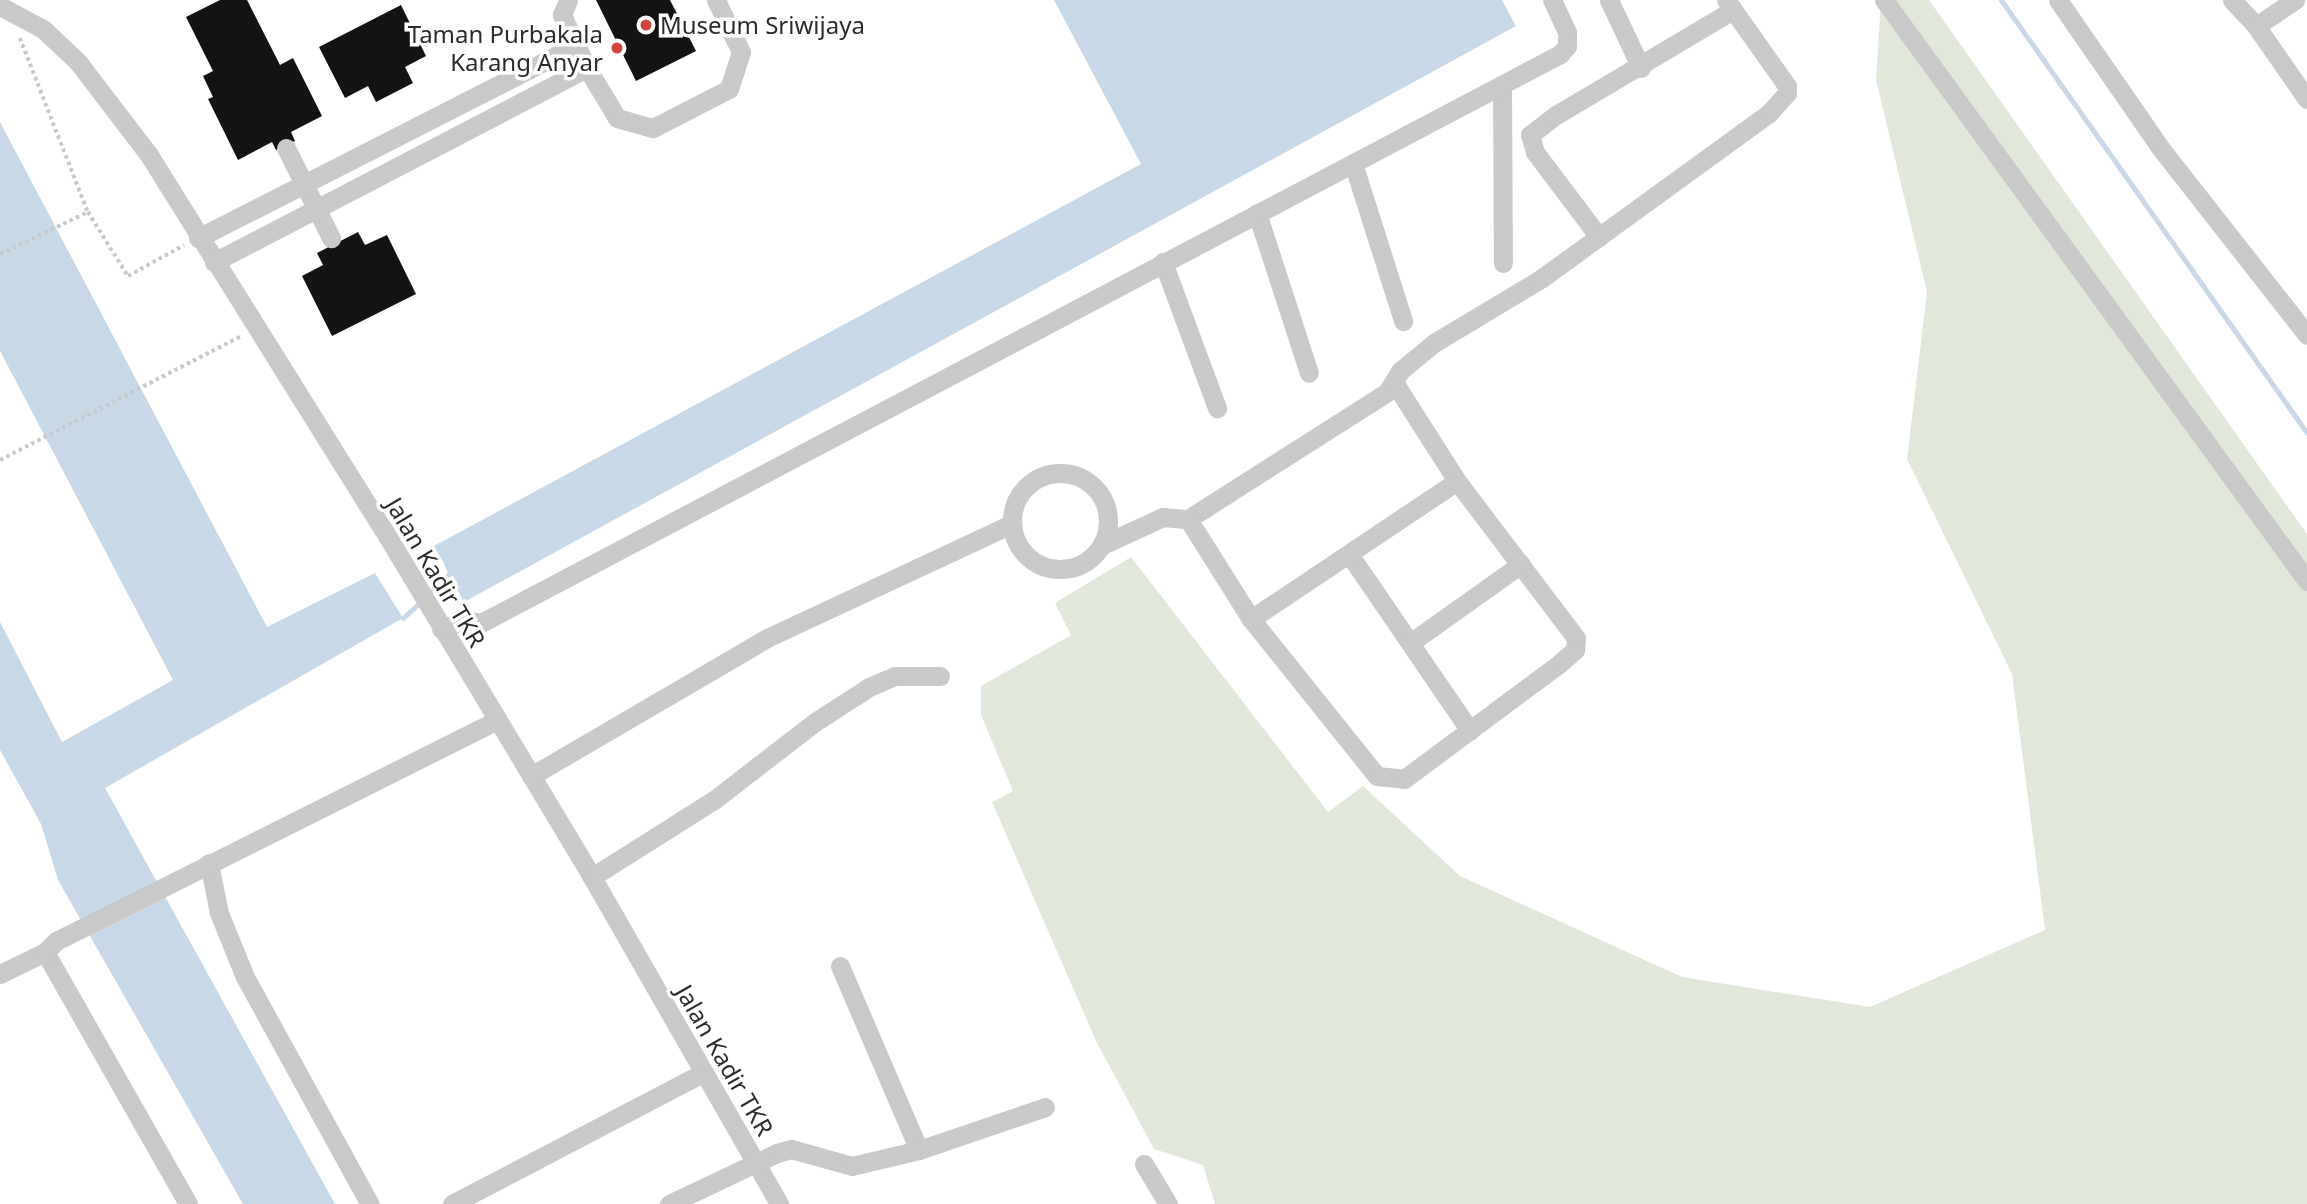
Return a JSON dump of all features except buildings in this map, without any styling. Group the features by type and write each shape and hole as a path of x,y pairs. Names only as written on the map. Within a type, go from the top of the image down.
{"street":[{"path":"568,0 562,15 586,68 617,118 653,128 729,89 741,52 716,0"},
{"path":"439,627 463,620 481,623 1560,54 1567,46 1567,32 1552,0"},
{"path":"1609,0 1640,68"},
{"path":"1884,0 2307,581"},
{"path":"2058,0 2162,150 2307,335"},
{"path":"2232,0 2256,26 2307,99"},
{"path":"2256,26 2295,0"},
{"path":"1102,545 1108,519 1098,493 1077,476 1064,473 1037,479 1026,487 1013,511 1012,524 1021,550 1043,566 1056,570 1082,564 1102,545 1163,517 1188,519 1387,392 1434,343 1542,278 1599,237 1769,113 1787,93 1787,86 1730,5 1640,68 1556,115 1530,135 1535,152 1599,237"},
{"name":"Jalan Kadir TKR","path":"4,8 43,29 78,62 149,155 383,529 439,627 592,877 779,1204"},
{"path":"198,237 576,45"},
{"path":"214,262 586,68"},
{"path":"1502,85 1503,264"},
{"path":"286,148 331,238"},
{"path":"1353,163 1403,321"},
{"path":"1257,213 1309,373"},
{"path":"1163,262 1217,408"},
{"path":"1188,519 1251,619 1377,776 1404,779 1576,650 1570,626 1457,481 1394,382"},
{"path":"1251,619 1457,481"},
{"path":"531,776 767,638 1012,524"},
{"path":"1349,554 1471,731"},
{"path":"1410,643 1521,564"},
{"path":"592,877 714,800 815,722 869,687 895,676 940,676"},
{"path":"0,974 209,863 497,720"},
{"path":"209,863 219,913 245,977 370,1204"},
{"path":"51,946 188,1204"},
{"path":"840,966 919,1150"},
{"path":"452,1204 704,1073"},
{"path":"669,1204 755,1161 791,1150 852,1166 919,1150 1045,1107"},
{"path":"1144,1164 1168,1204"}],"path":[{"path":"4,8 88,212 128,276 198,237"},
{"path":"0,254 68,218 88,212"},
{"path":"0,460 256,328"}],"shaded area":[{"path":"1881,0 1929,0 2307,534 2307,1204 1215,1204 1203,1165 1154,1149 1096,1041 992,802 1013,791 981,715 981,686 1071,635 1055,603 1131,557 1328,812 1363,786 1460,876 1682,977 1870,1007 2045,930 2012,674 1907,459 1927,292 1876,80"}],"water":[{"path":"1054,0 1502,0 1516,26 464,602 434,546 1141,164"},
{"path":"0,122 267,627 375,573 403,618 105,788 335,1204 243,1204 58,880 41,824 0,750 0,622 62,742 173,680 0,351"}],"waterway":[{"path":"2001,0 2307,433"},
{"path":"428,594 454,569"},
{"path":"403,618 421,601"}],"place":[{"name":"Museum Sriwijaya","path":"646,25"},
{"name":"Taman Purbakala Karang Anyar","path":"617,48"}]}
